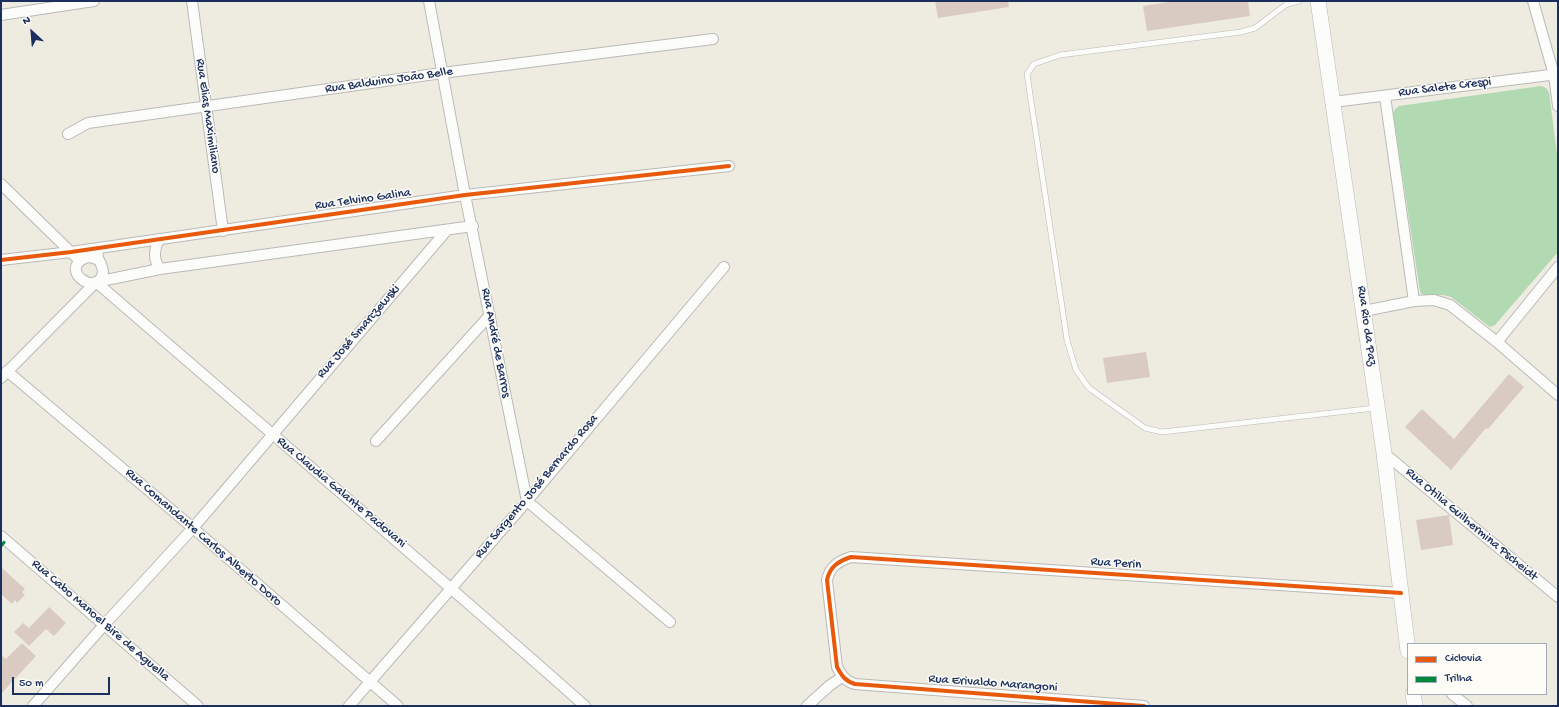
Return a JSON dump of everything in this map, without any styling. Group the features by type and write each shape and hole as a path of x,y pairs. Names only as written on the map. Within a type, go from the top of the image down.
{"main road":[{"name":"Rua Rio da Paz","path":"1318,1 1378,408 1407,643"},
{"path":"1413,695 1415,706"}],"street":[{"path":"1,15 94,1"},
{"name":"Rua Elias Maximiliano","path":"192,1 223,231"},
{"name":"Rua André de Barros","path":"429,1 465,195 527,501"},
{"path":"1533,1 1556,74 1558,106"},
{"name":"Rua Balduino João Belle","path":"68,134 88,123 442,73 713,39"},
{"name":"Rua Salete Crespi","path":"1333,102 1556,74"},
{"path":"1384,96 1414,302"},
{"name":"Rua Telvino Galina","path":"1,260 223,231 465,195 729,166"},
{"path":"1,184 80,261 90,257 98,260 103,267 102,275 96,282 4,374"},
{"path":"96,282 160,269 472,226"},
{"name":"Rua José Smarczewski","path":"33,706 104,625 193,528 447,230"},
{"path":"159,239 155,247 154,258 160,269"},
{"path":"98,248 98,260"},
{"name":"Rua Claudia Galante Padovani","path":"80,261 77,271 80,279 88,283 96,282 452,588 585,706"},
{"name":"Rua Sargento José Bernardo Rosa","path":"349,706 527,501 724,267"},
{"path":"1497,342 1558,267"},
{"path":"1364,311 1434,300 1450,305 1497,342 1558,395"},
{"path":"376,441 490,315"},
{"name":"Rua Comandante Carlos Alberto Doro","path":"4,374 193,528 398,706"},
{"name":"Rua Otilia Guilhermina Pscheidt","path":"1384,453 1558,597"},
{"path":"527,501 670,622"},
{"name":"Rua Cabo Manoel Bire de Aguella","path":"2,540 198,706"},
{"name":"Rua Perin","path":"842,677 837,667 828,580 833,566 840,561 851,557 1401,593"},
{"path":"807,706 824,690 842,677"},
{"name":"Rua Erivaldo Marangoni","path":"842,677 848,682 855,684 1144,706"},
{"path":"1453,695 1467,706"}],"lane":[{"path":"1299,1 1287,4 1255,28 1241,32 1060,56 1034,64 1027,74 1067,340 1076,370 1089,388 1145,428 1162,432 1378,408"}],"green space":[{"path":"1541,86 1546,88 1549,92 1558,162 1558,252 1495,325 1490,327 1451,297 1443,295 1424,296 1420,292 1393,113 1399,106"}],"building":[{"path":"935,1 1008,1 1009,7 938,18"},
{"path":"1175,1 1248,1 1250,16 1147,31 1143,6"},
{"path":"1146,352 1150,377 1107,383 1103,358"},
{"path":"1509,374 1524,387 1488,429 1486,428 1451,470 1405,427 1422,409 1454,439"},
{"path":"1449,515 1453,545 1421,550 1416,520"},
{"path":"1,567 25,589 22,592 25,595 17,603 15,600 12,604 1,594"},
{"path":"49,607 66,623 54,636 46,629 29,646 14,632 23,623 29,628"},
{"path":"22,643 36,656 1,694 1,655 6,659"}],"marked path":[{"path":"1,546 6,540"}],"cycle path":[{"path":"1,260 71,252 465,195 729,166"},
{"path":"1144,706 852,683 844,678 837,667 827,580 828,575 836,565 851,557 1401,593"}]}
